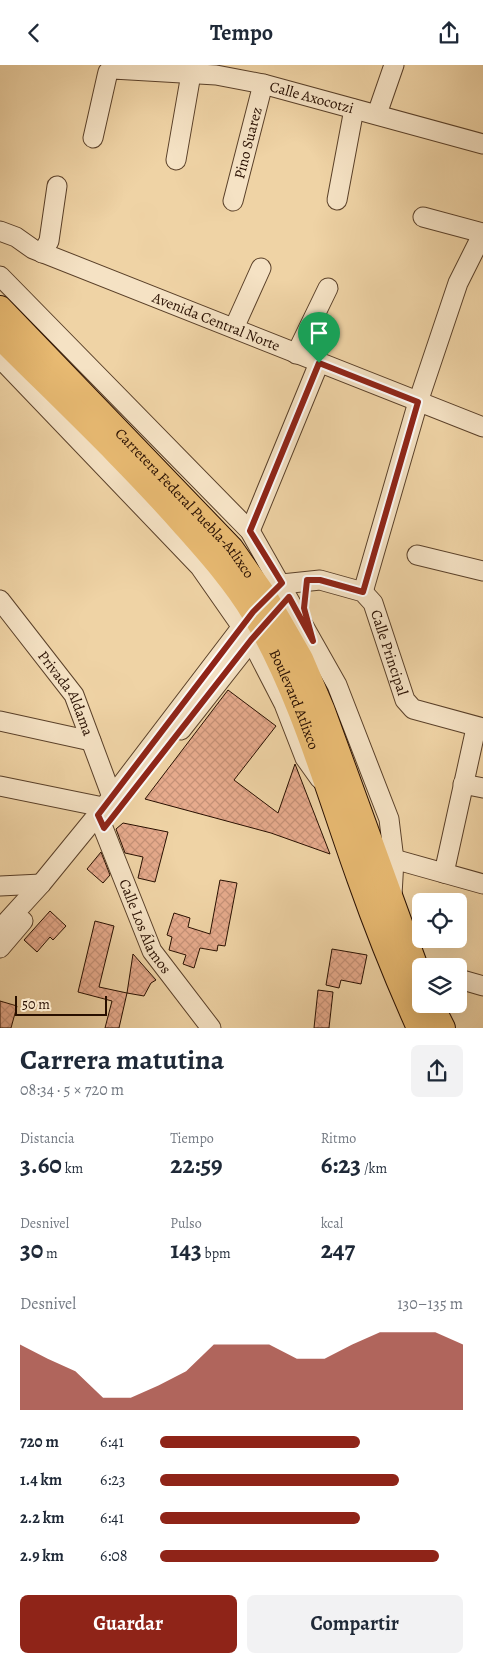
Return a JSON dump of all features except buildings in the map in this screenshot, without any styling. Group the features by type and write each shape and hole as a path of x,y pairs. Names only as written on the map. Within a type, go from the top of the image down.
{"main road":[{"name":"Carretera Federal Puebla-Atlixco","path":"0,308 231,548 272,606 301,659 383,856 392,903 414,958"},
{"name":"Boulevard Atlixco","path":"0,337 159,497 213,558 272,606 302,716 359,880 396,976 419,1028"},
{"path":"436,1013 443,1028"}],"street":[{"path":"377,115 394,65"},
{"name":"Calle Axocotzi","path":"93,138 108,71 113,69 191,74 218,70 483,144"},
{"path":"176,160 191,74"},
{"name":"Pino Suarez","path":"233,201 263,84"},
{"path":"336,201 354,109"},
{"path":"38,251 49,241 57,186"},
{"path":"363,592 418,402 458,283 480,244 422,217"},
{"name":"Avenida Central Norte","path":"0,231 16,237 38,251 483,427"},
{"name":"Avenida Central Norte","path":"0,245 15,249 38,251"},
{"path":"234,328 261,268"},
{"path":"0,276 250,531 272,606"},
{"path":"296,354 328,288"},
{"path":"0,359 200,567 272,606 304,608 313,641 337,685 389,819 383,856 483,885"},
{"path":"250,531 319,363"},
{"path":"417,555 483,571"},
{"name":"Calle Principal","path":"272,606 320,580 363,592 374,603 405,699 413,709 480,728"},
{"name":"Privada Aldama","path":"0,600 74,695 91,741 104,812"},
{"path":"0,948 104,812 272,606"},
{"path":"0,929 104,812 272,606"},
{"path":"0,721 91,741"},
{"path":"444,873 463,784 480,728"},
{"path":"463,784 483,788"},
{"path":"0,787 104,812"},
{"name":"Calle Los Álamos","path":"104,812 152,951 211,1028"},
{"path":"0,886 41,884"},
{"path":"467,981 483,986"}],"route":[{"path":"319,363 418,402 363,592 320,580 307,580 304,608 313,641 289,597 251,640 104,828 98,815 253,612 282,583 250,531 319,363"}]}
